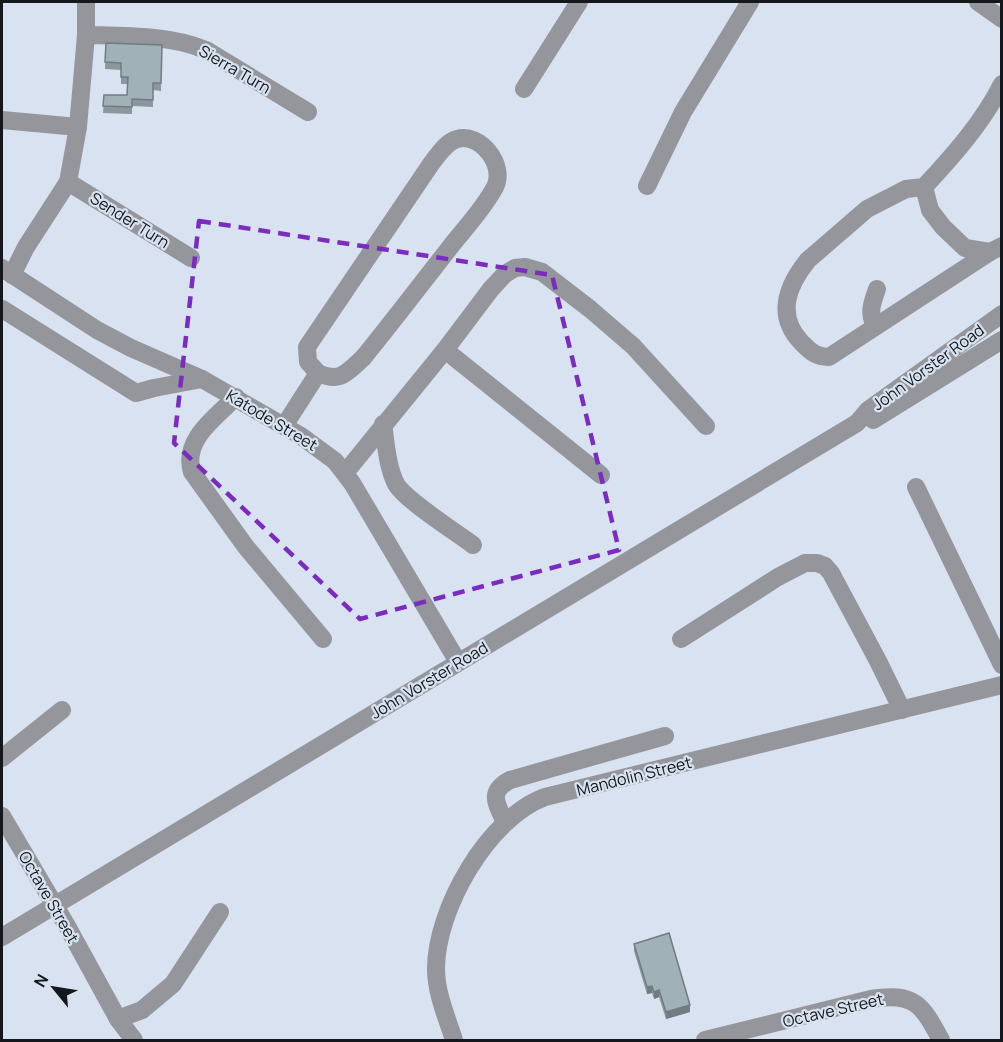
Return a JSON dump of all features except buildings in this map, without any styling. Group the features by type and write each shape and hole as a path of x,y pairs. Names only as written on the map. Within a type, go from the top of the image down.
{"street":[{"path":"7,271 26,247 68,182 78,127 86,35 86,2"},
{"path":"524,89 579,2"},
{"path":"647,186 683,112 750,2"},
{"path":"978,2 1002,19"},
{"name":"Sierra Turn","path":"86,35 173,40 191,44 206,50 308,112"},
{"path":"996,249 829,357 812,354 791,331 787,320 786,299 808,260 858,216 906,189 924,187 951,159 967,138 1002,84"},
{"path":"2,120 78,127"},
{"path":"466,138 479,144 495,160 499,170 495,186 475,216 363,358 337,378 331,378 318,372 308,362 306,347 431,164 455,139 466,138"},
{"name":"Sender Turn","path":"68,182 191,258"},
{"path":"924,187 930,210 943,227 965,248 996,249"},
{"path":"345,473 445,350 491,289 505,274 515,268 525,267 542,273 590,309 633,346 706,426"},
{"name":"Katode Street","path":"7,271 115,340 237,397 321,449 335,461 380,528 458,662"},
{"path":"875,326 870,317 871,304 877,289"},
{"path":"2,309 136,393 202,379"},
{"name":"John Vorster Road","path":"2,937 857,423 868,410 1002,314"},
{"name":"John Vorster Road","path":"857,423 874,420 1002,340"},
{"path":"445,350 601,475"},
{"path":"284,426 318,372"},
{"path":"237,397 203,429 193,444 189,460 192,472 246,547 324,639"},
{"path":"383,424 389,463 396,484 406,495 473,545"},
{"path":"916,487 1002,665"},
{"path":"681,639 778,577 805,563 817,563 825,566 831,573 902,710"},
{"name":"Mandolin Street","path":"454,1041 437,982 437,955 447,912 482,851 505,822 522,808 545,797 1002,685"},
{"path":"2,758 62,710"},
{"path":"505,822 496,800 496,791 500,785 510,780 665,735"},
{"name":"Octave Street","path":"2,816 118,1019 134,1041"},
{"path":"118,1019 142,1010 173,984 220,912"},
{"name":"Octave Street","path":"705,1041 884,997 903,998 918,1005 924,1011 941,1041"}],"highlighted area":[{"path":"199,221 552,275 619,550 360,619 174,443"}]}
